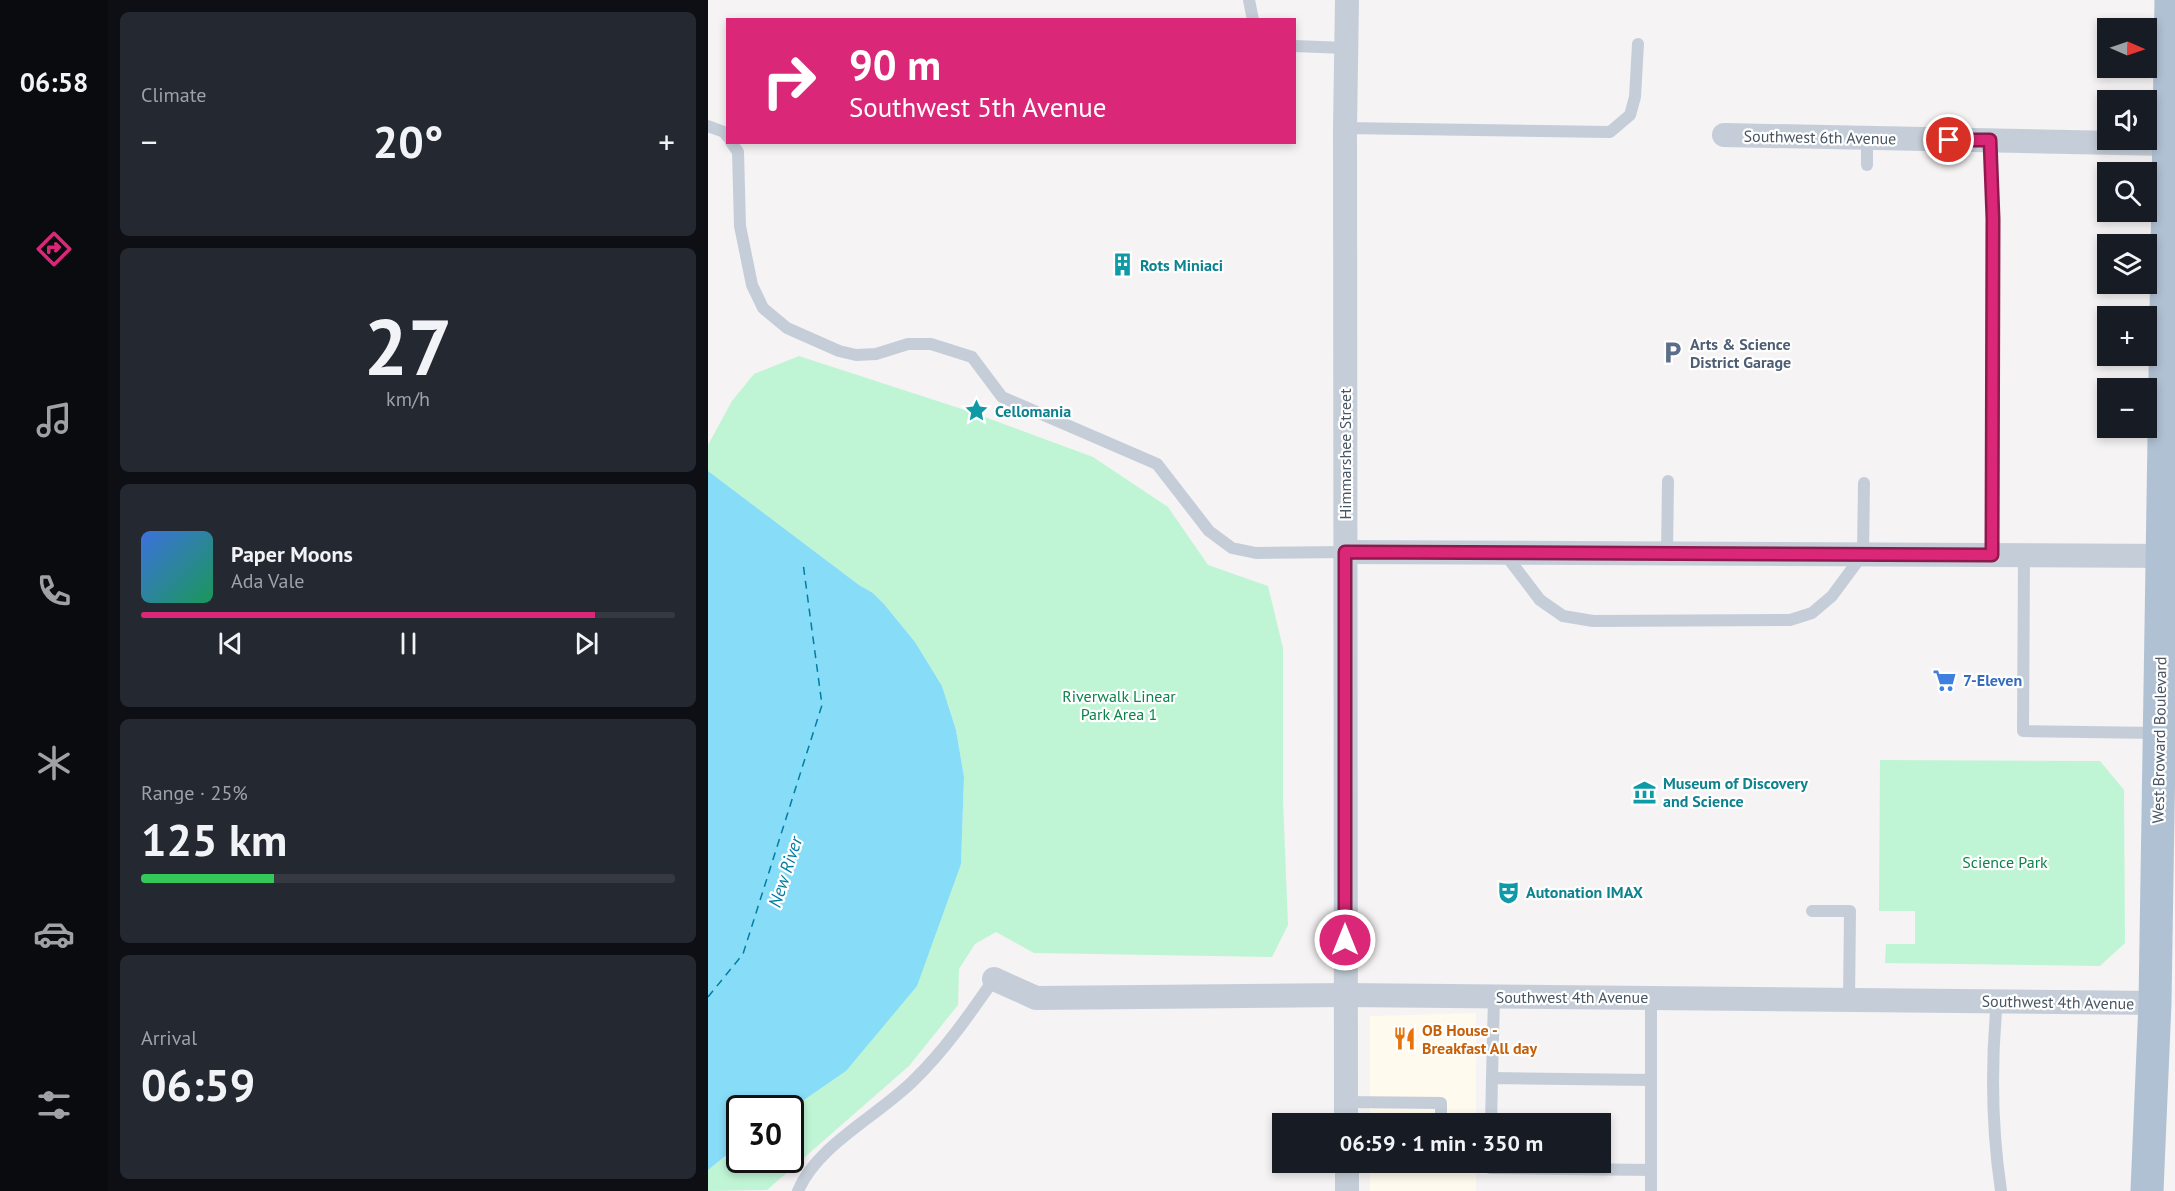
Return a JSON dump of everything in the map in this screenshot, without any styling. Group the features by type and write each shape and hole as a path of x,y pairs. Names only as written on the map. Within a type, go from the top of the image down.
{"main road":[{"name":"West Broward Boulevard","path":"2147,1191 2155,1003 2159,734 2168,555 2168,144 2171,0"}],"street":[{"name":"Himmarshee Street","path":"1346,1113 1345,128 1347,0"},
{"name":"Southwest 6th Avenue","path":"1724,135 2168,144"},
{"path":"1345,552 2168,555"},
{"name":"Southwest 4th Avenue","path":"994,979 1035,998 1345,995 2155,1003"},
{"path":"1347,1173 1347,1191"}],"lane":[{"path":"1249,0 1253,18"},
{"path":"1345,128 1610,132 1630,115 1635,97 1638,44"},
{"path":"1296,46 1346,48"},
{"path":"708,126 726,134"},
{"path":"1867,138 1867,165"},
{"path":"1990,140 1993,219 1992,555"},
{"path":"735,147 740,226 752,285 764,308 787,328 856,356 876,354 908,344 931,344 972,357 1002,397 1157,464 1209,531 1232,548 1256,553 1345,552"},
{"path":"1667,554 1668,481"},
{"path":"1504,553 1540,600 1563,616 1593,621 1791,620 1812,613 1832,596 1863,554 1864,483"},
{"path":"2024,555 2023,731 2159,734"},
{"path":"1812,911 1850,911 1849,1000"},
{"path":"798,1191 804,1176 818,1158 913,1082 948,1044 994,979"},
{"path":"1491,1113 1494,997"},
{"path":"1651,998 1651,1191"},
{"path":"1997,1001 1994,1032 1996,1155 2001,1191"},
{"path":"1492,1078 1651,1080"},
{"path":"1346,1113 1441,1103 1441,1113"},
{"path":"1611,1170 1651,1170"}],"shaded area":[{"path":"1476,1013 1476,1113 1370,1113 1370,1016"},
{"path":"1370,1173 1476,1173 1476,1191 1370,1191"}],"green space":[{"name":"Riverwalk Linear Park Area 1","path":"799,356 971,412 1093,457 1168,507 1208,565 1268,586 1283,648 1283,800 1288,925 1272,957 1034,953 996,932 975,944 959,969 958,1005 909,1066 804,1158 804,1100 846,1071 961,864 964,777 956,730 942,686 915,642 884,604 873,593 859,585 708,471 708,445 732,401 754,374"},
{"name":"Science Park","path":"1880,760 2100,761 2124,790 2125,943 2100,966 1885,963 1886,944 1915,944 1915,911 1879,911"},
{"name":"Riverwalk Linear Park Area 1","path":"726,1155 726,1173 786,1173 767,1190 708,1191 708,1170"}],"water":[{"name":"New River","path":"708,471 859,585 873,593 884,604 915,642 942,686 956,730 964,777 961,864 917,986 846,1071 804,1100 804,1095 726,1095 726,1155 708,1170"}],"ferry route":[{"path":"708,997 743,954 822,705 803,563"}],"place":[{"name":"Rots Miniaci","path":"1122,265"},
{"name":"Arts & Science District Garage","path":"1672,353"},
{"name":"Cellomania","path":"977,411"},
{"name":"7-Eleven","path":"1945,680"},
{"name":"Museum of Discovery and Science","path":"1645,792"},
{"name":"Autonation IMAX","path":"1508,892"},
{"name":"OB House - Breakfast All day","path":"1404,1039"}],"route":[{"path":"1345,940 1345,552 1992,555 1993,219 1990,140 1949,140"}]}
